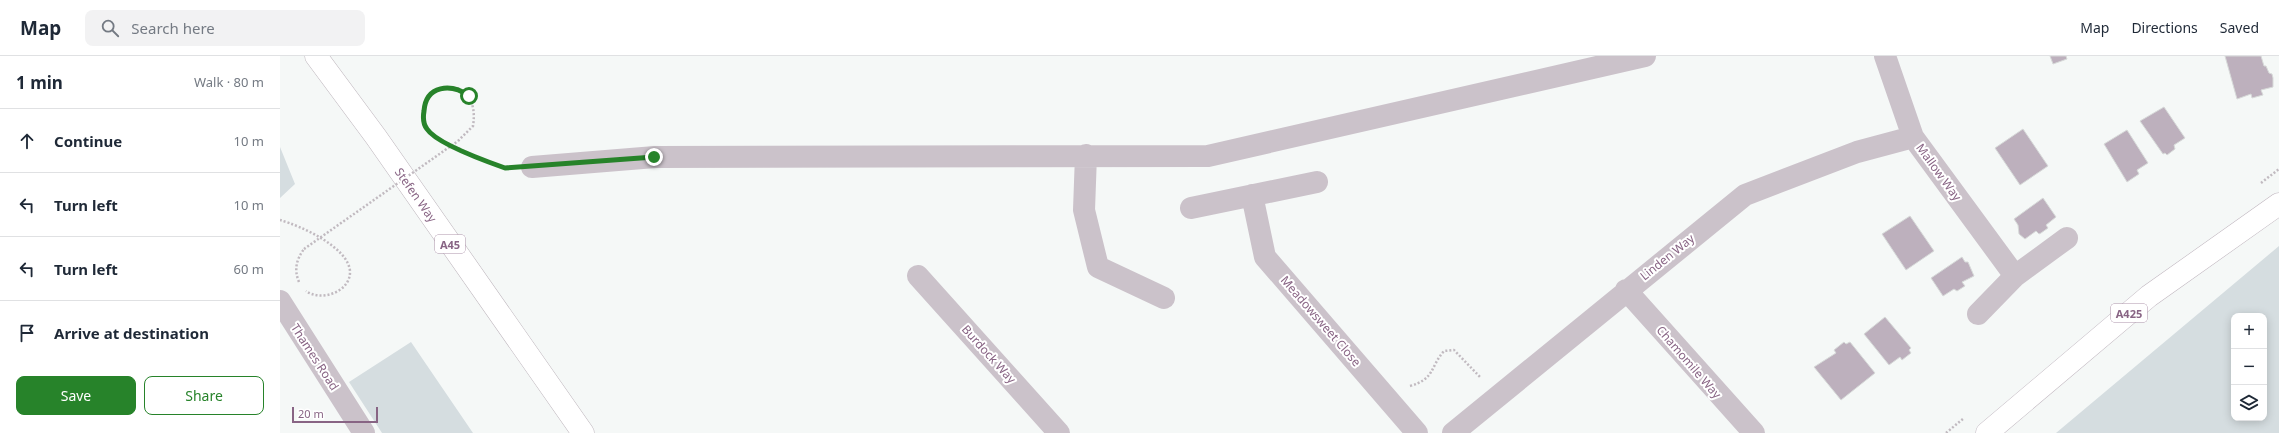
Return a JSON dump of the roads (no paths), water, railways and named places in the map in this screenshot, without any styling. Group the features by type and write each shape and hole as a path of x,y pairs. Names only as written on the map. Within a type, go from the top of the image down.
{"main road":[{"name":"Stefen Way","path":"316,56 380,144 582,433"},
{"name":"A425","path":"1987,433 2149,296 2279,204"}],"street":[{"path":"532,166 654,157 1086,155 1208,156 1645,56"},
{"name":"Mallow Way","path":"1886,56 1913,137 2015,276"},
{"name":"Linden Way","path":"1453,433 1626,290 1745,195 1857,152 1913,137"},
{"path":"1086,155 1084,210 1098,266 1164,298"},
{"path":"1191,208 1317,182"},
{"name":"Meadowsweet Close","path":"1252,195 1265,257 1417,433"},
{"path":"1978,314 2015,276 2067,238"},
{"name":"Burdock Way","path":"918,276 1059,433"},
{"name":"Chamomile Way","path":"1626,290 1754,433"},
{"name":"Thames Road","path":"280,302 364,433"}]}
